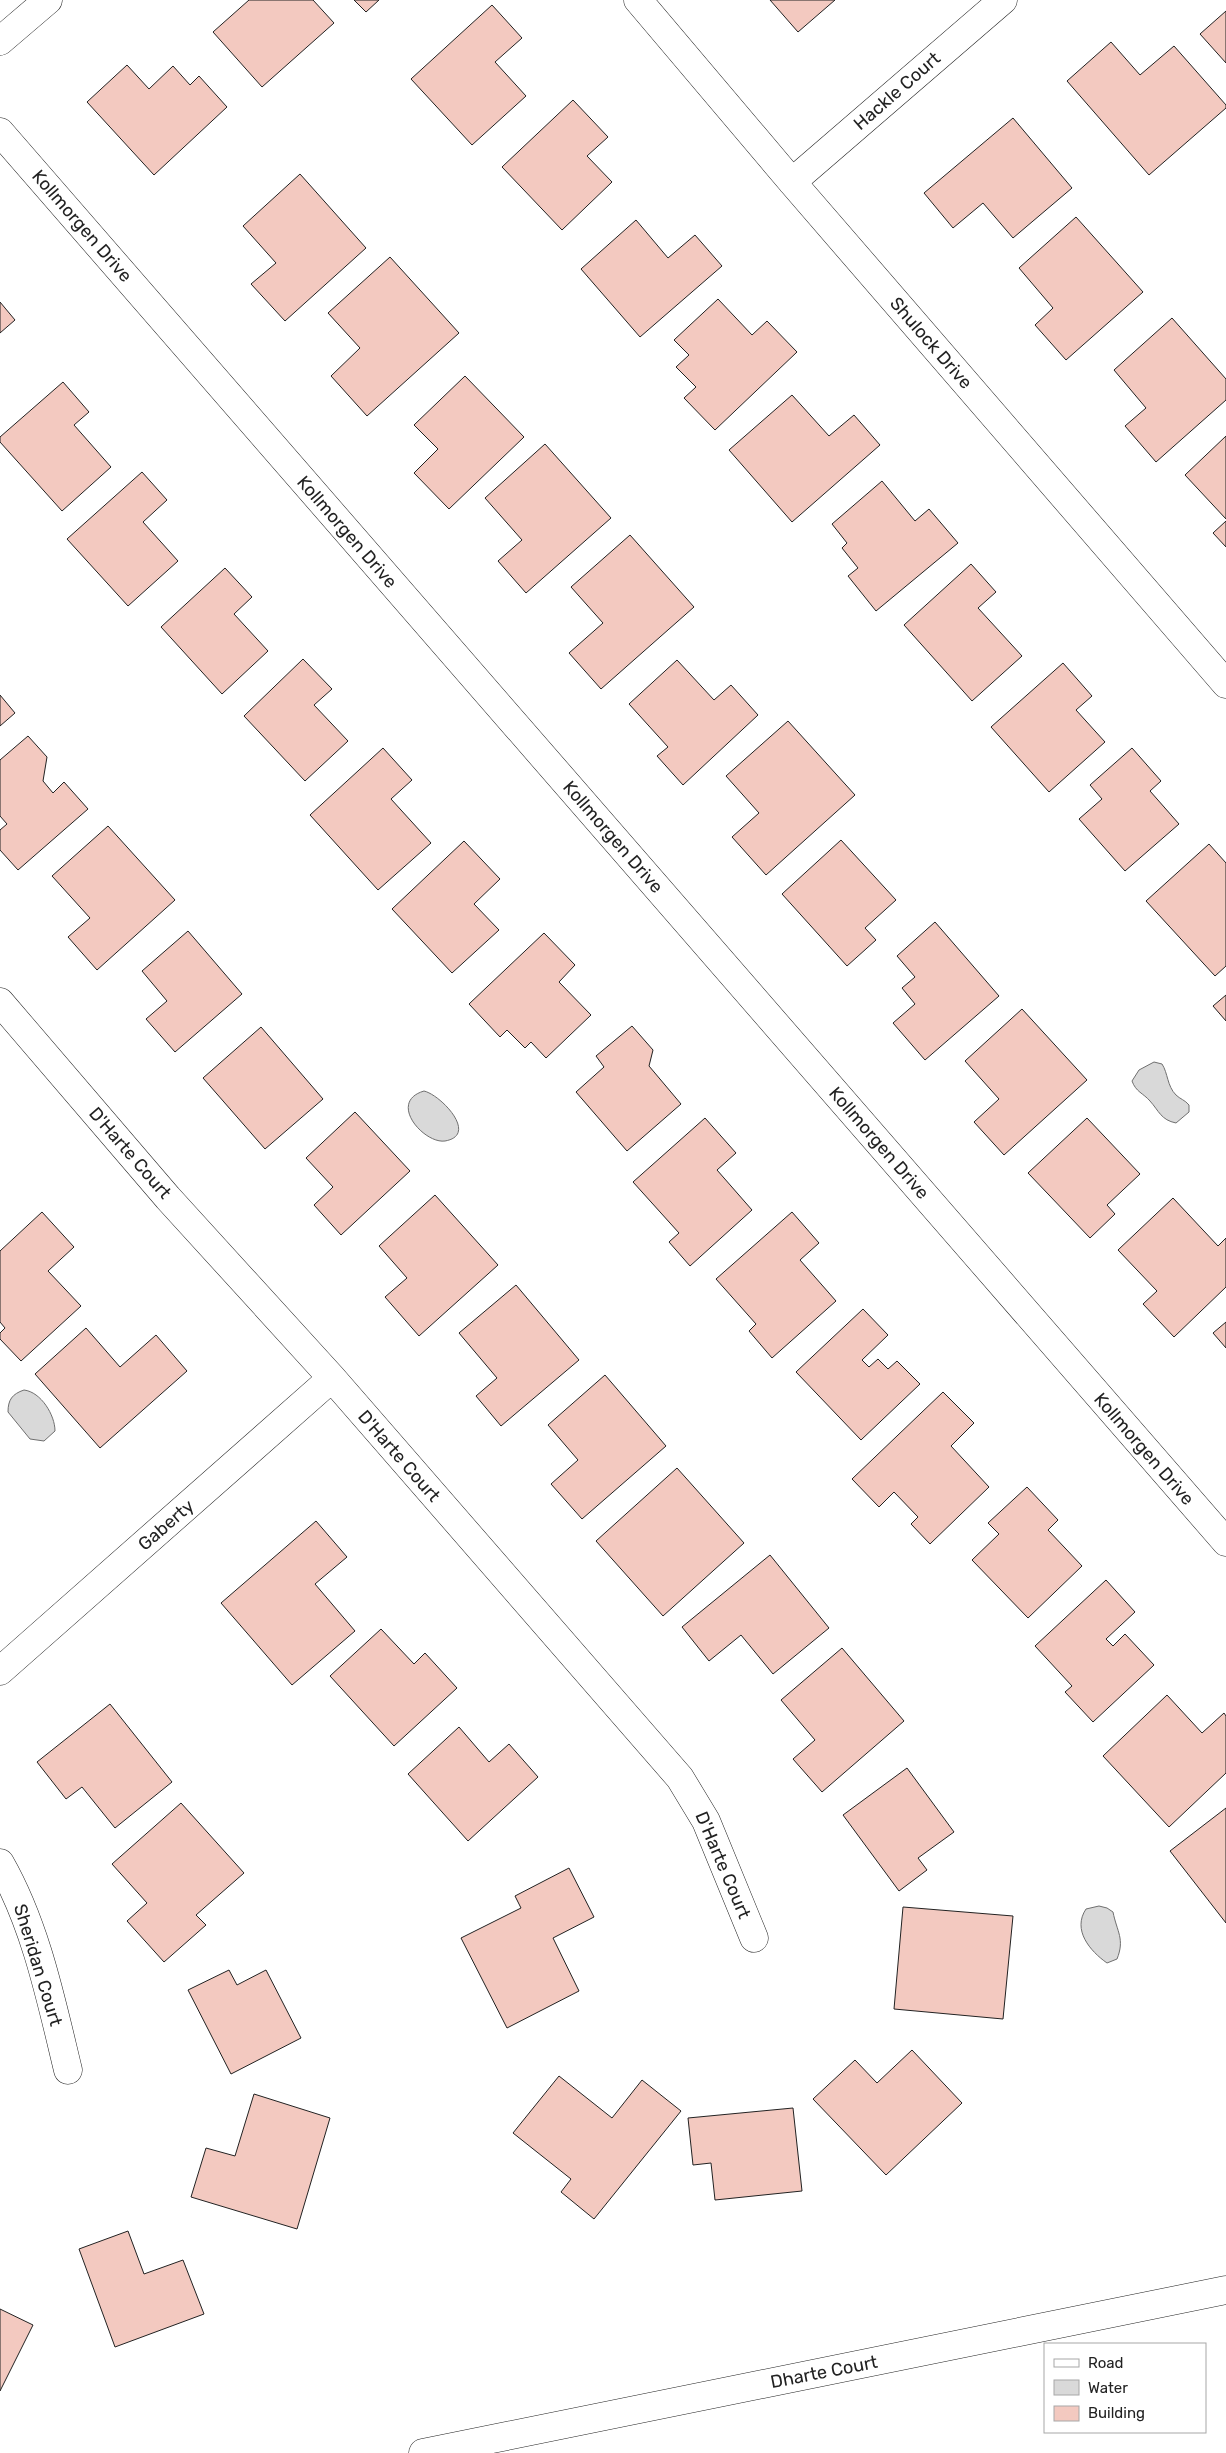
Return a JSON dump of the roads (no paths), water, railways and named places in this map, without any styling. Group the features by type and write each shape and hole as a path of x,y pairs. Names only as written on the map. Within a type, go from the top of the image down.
{"street":[{"path":"0,41 48,0"},
{"name":"Shulock Drive","path":"638,0 792,182 1226,684"},
{"name":"Hackle Court","path":"792,182 1003,0"},
{"name":"Kollmorgen Drive","path":"0,132 1226,1542"},
{"name":"D'Harte Court","path":"0,1002 168,1198 332,1378 680,1778 706,1821 754,1938"},
{"name":"Gaberty","path":"0,1671 332,1378"},
{"name":"Sheridan Court","path":"0,1863 13,1885 38,1957 68,2070"},
{"name":"Dharte Court","path":"423,2453 1226,2290"}],"water":[{"path":"1154,1062 1162,1064 1173,1091 1189,1105 1189,1112 1176,1123 1167,1120 1161,1115 1132,1081 1139,1070"},
{"path":"424,1091 439,1100 454,1115 458,1124 458,1131 455,1137 445,1141 437,1140 419,1129 413,1121 409,1112 409,1104 413,1096"},
{"path":"24,1390 36,1395 46,1405 53,1418 55,1431 44,1441 30,1439 8,1412 12,1398 16,1393"},
{"path":"1099,1906 1113,1912 1120,1936 1117,1959 1107,1963 1089,1946 1082,1932 1081,1925 1086,1909"}]}
